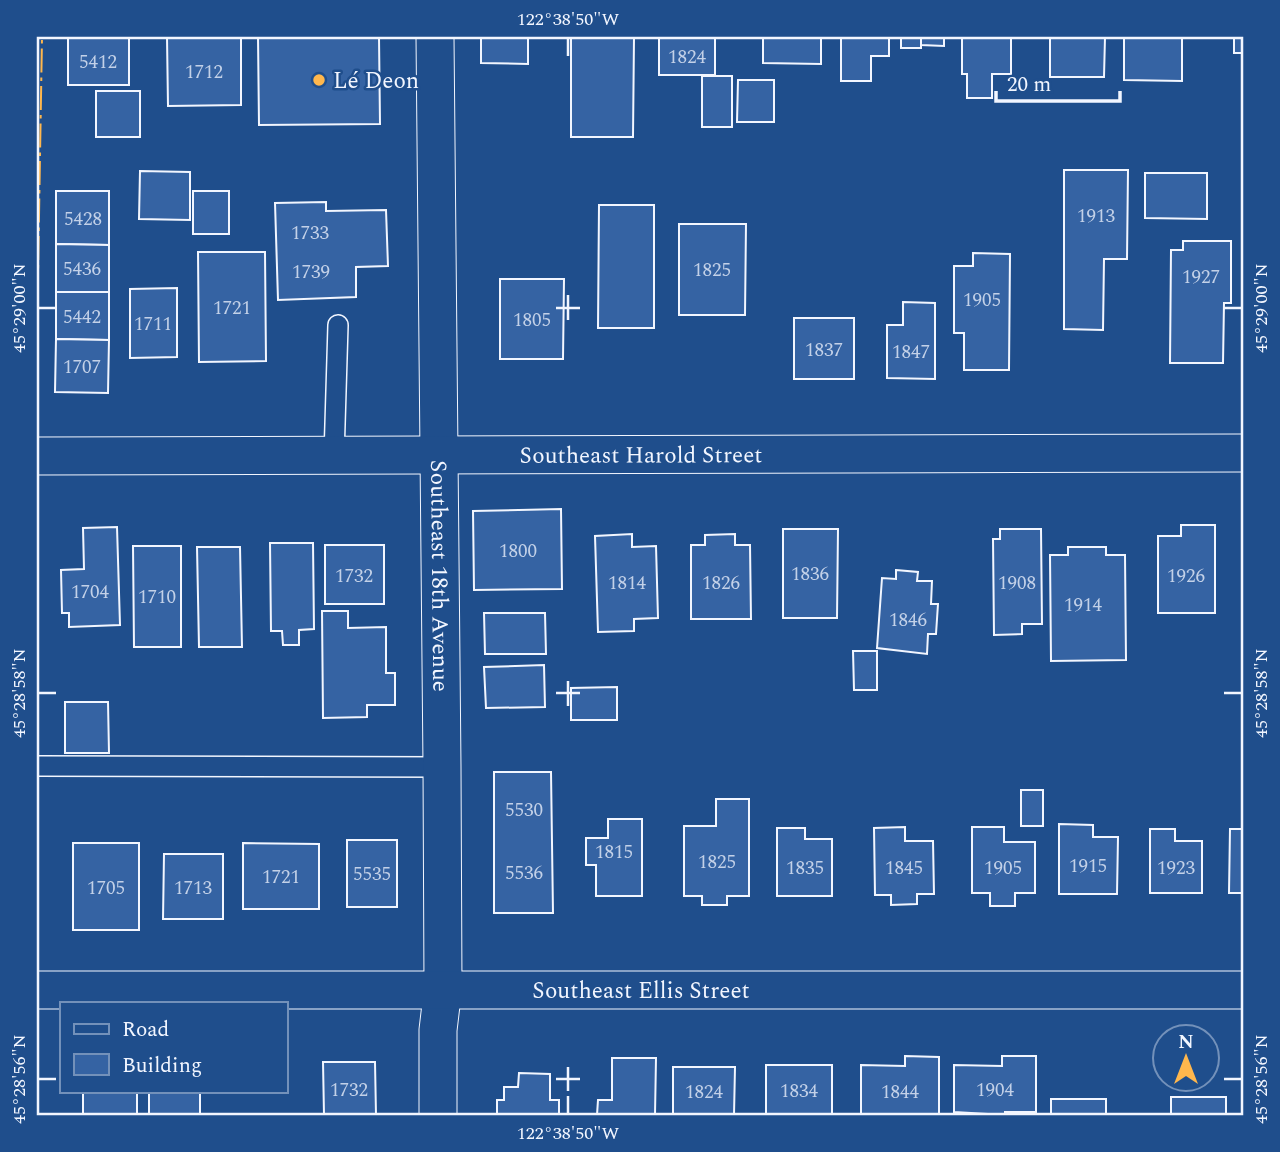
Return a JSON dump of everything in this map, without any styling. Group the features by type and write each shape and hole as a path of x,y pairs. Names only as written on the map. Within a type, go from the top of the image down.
{"street":[{"name":"Southeast 18th Avenue","path":"435,37 441,457 443,988 438,1030 438,1115"},
{"name":"Southeast Harold Street","path":"37,456 1243,453"},
{"name":"Southeast Ellis Street","path":"37,990 1243,990"}],"lane":[{"path":"334,457 338,325"},
{"path":"37,765 442,767"}],"building":[{"path":"68,37 129,37 129,85 68,85"},
{"path":"167,37 241,37 241,105 168,106"},
{"name":"Lé Deon","path":"258,37 379,37 380,124 259,125"},
{"path":"481,37 528,37 528,64 481,63"},
{"path":"571,37 634,37 633,137 571,137"},
{"path":"659,37 715,37 715,75 659,75"},
{"path":"763,37 821,37 821,64 763,63"},
{"path":"841,37 889,37 889,56 871,56 871,81 841,81"},
{"path":"901,37 921,37 921,48 901,48"},
{"path":"921,37 944,37 944,46 921,45"},
{"path":"962,37 1011,37 1011,74 992,74 992,98 967,98 967,74 962,74"},
{"path":"1050,37 1105,37 1104,77 1050,77"},
{"path":"1124,37 1182,37 1182,81 1124,80"},
{"path":"1234,37 1243,37 1243,53 1234,53"},
{"path":"702,76 732,76 732,127 702,127"},
{"path":"738,80 774,80 774,122 737,122"},
{"path":"96,91 140,91 140,137 96,137"},
{"path":"1064,170 1128,170 1127,259 1104,259 1103,330 1064,329"},
{"path":"140,171 190,172 190,220 139,219"},
{"path":"1145,173 1207,173 1207,219 1145,218"},
{"path":"56,191 109,191 109,245 56,244"},
{"path":"193,191 229,191 229,234 193,234"},
{"path":"326,202 326,211 386,210 388,266 356,267 356,297 278,300 275,203"},
{"path":"599,205 654,205 654,328 598,328"},
{"path":"679,224 746,224 745,315 679,315"},
{"path":"1183,241 1231,241 1231,303 1224,303 1223,363 1170,363 1171,250 1183,250"},
{"path":"56,244 109,245 109,292 56,292"},
{"path":"198,252 265,252 266,361 199,362"},
{"path":"973,253 1010,254 1009,370 964,370 964,333 954,333 954,266 973,266"},
{"path":"500,279 564,279 563,359 500,359"},
{"path":"177,288 177,357 130,358 130,289"},
{"path":"56,292 109,292 109,340 56,339"},
{"path":"903,302 935,303 935,379 887,378 887,325 903,325"},
{"path":"794,318 854,318 854,379 794,379"},
{"path":"56,339 109,340 108,393 55,392"},
{"path":"561,509 562,589 474,590 473,511"},
{"path":"1181,525 1215,525 1215,613 1158,613 1158,536 1181,536"},
{"path":"117,527 120,625 69,627 69,613 62,613 61,570 84,569 83,528"},
{"path":"783,529 838,529 837,618 783,618"},
{"path":"1000,529 1041,529 1042,624 1022,624 1022,634 994,635 993,539 1000,539"},
{"path":"632,534 632,547 656,546 658,618 634,619 634,631 598,632 595,536"},
{"path":"735,534 735,545 750,545 751,619 691,619 691,545 705,545 705,535"},
{"path":"270,543 313,543 314,629 299,630 299,645 283,645 282,631 271,631"},
{"path":"325,545 384,545 384,604 325,604"},
{"path":"133,546 181,546 181,647 134,647"},
{"path":"197,547 240,547 242,647 199,647"},
{"path":"1068,547 1106,547 1106,555 1125,555 1126,660 1051,661 1050,555 1068,555"},
{"path":"896,570 918,572 917,581 932,581 931,604 938,604 936,634 928,634 927,654 877,648 882,578 896,579"},
{"path":"322,611 348,611 348,628 386,627 386,673 395,673 395,705 367,705 367,717 323,718"},
{"path":"484,613 545,613 546,654 485,654"},
{"path":"853,651 877,651 877,690 854,690"},
{"path":"544,665 545,707 486,708 484,667"},
{"path":"617,687 617,720 571,720 571,688"},
{"path":"65,702 108,702 109,753 65,753"},
{"path":"494,772 551,772 553,913 494,913"},
{"path":"1021,790 1043,790 1043,826 1021,826"},
{"path":"716,799 749,799 749,896 727,896 727,905 702,905 702,896 684,896 684,826 716,826"},
{"path":"608,819 642,819 642,896 596,896 596,865 586,865 586,838 608,838"},
{"path":"1059,824 1093,825 1093,837 1118,837 1117,894 1059,894"},
{"path":"905,827 905,841 933,841 934,894 917,894 917,904 891,905 891,895 875,895 874,828"},
{"path":"972,827 1004,827 1004,842 1035,842 1035,893 1015,893 1015,906 990,906 990,893 972,893"},
{"path":"777,828 805,828 805,839 832,839 832,896 777,896"},
{"path":"1150,829 1175,829 1175,841 1202,841 1202,893 1150,893"},
{"path":"1230,829 1243,829 1243,893 1229,893"},
{"path":"347,840 397,840 397,907 347,907"},
{"path":"73,843 139,843 139,930 73,930"},
{"path":"243,843 319,844 319,909 243,909"},
{"path":"164,854 223,854 223,919 163,919"},
{"path":"905,1056 939,1057 939,1115 861,1115 861,1065 905,1066"},
{"path":"1002,1056 1036,1056 1036,1112 1005,1112 1005,1115 954,1112 954,1065 1002,1066"},
{"path":"612,1058 656,1058 655,1115 597,1115 598,1100 612,1100"},
{"path":"323,1062 375,1062 376,1115 324,1115"},
{"path":"766,1065 832,1065 832,1115 766,1115"},
{"path":"673,1067 735,1067 734,1115 673,1115"},
{"path":"519,1073 550,1074 550,1100 559,1100 559,1115 497,1115 497,1100 504,1100 504,1087 518,1087"},
{"path":"83,1092 137,1092 137,1115 83,1115"},
{"path":"149,1092 200,1092 200,1115 149,1115"},
{"path":"1171,1097 1226,1097 1226,1115 1171,1115"},
{"path":"1051,1099 1106,1099 1106,1115 1051,1115"}],"power":[{"path":"37,335 42,37"}],"place":[{"name":"Lé Deon","path":"319,80"}]}
